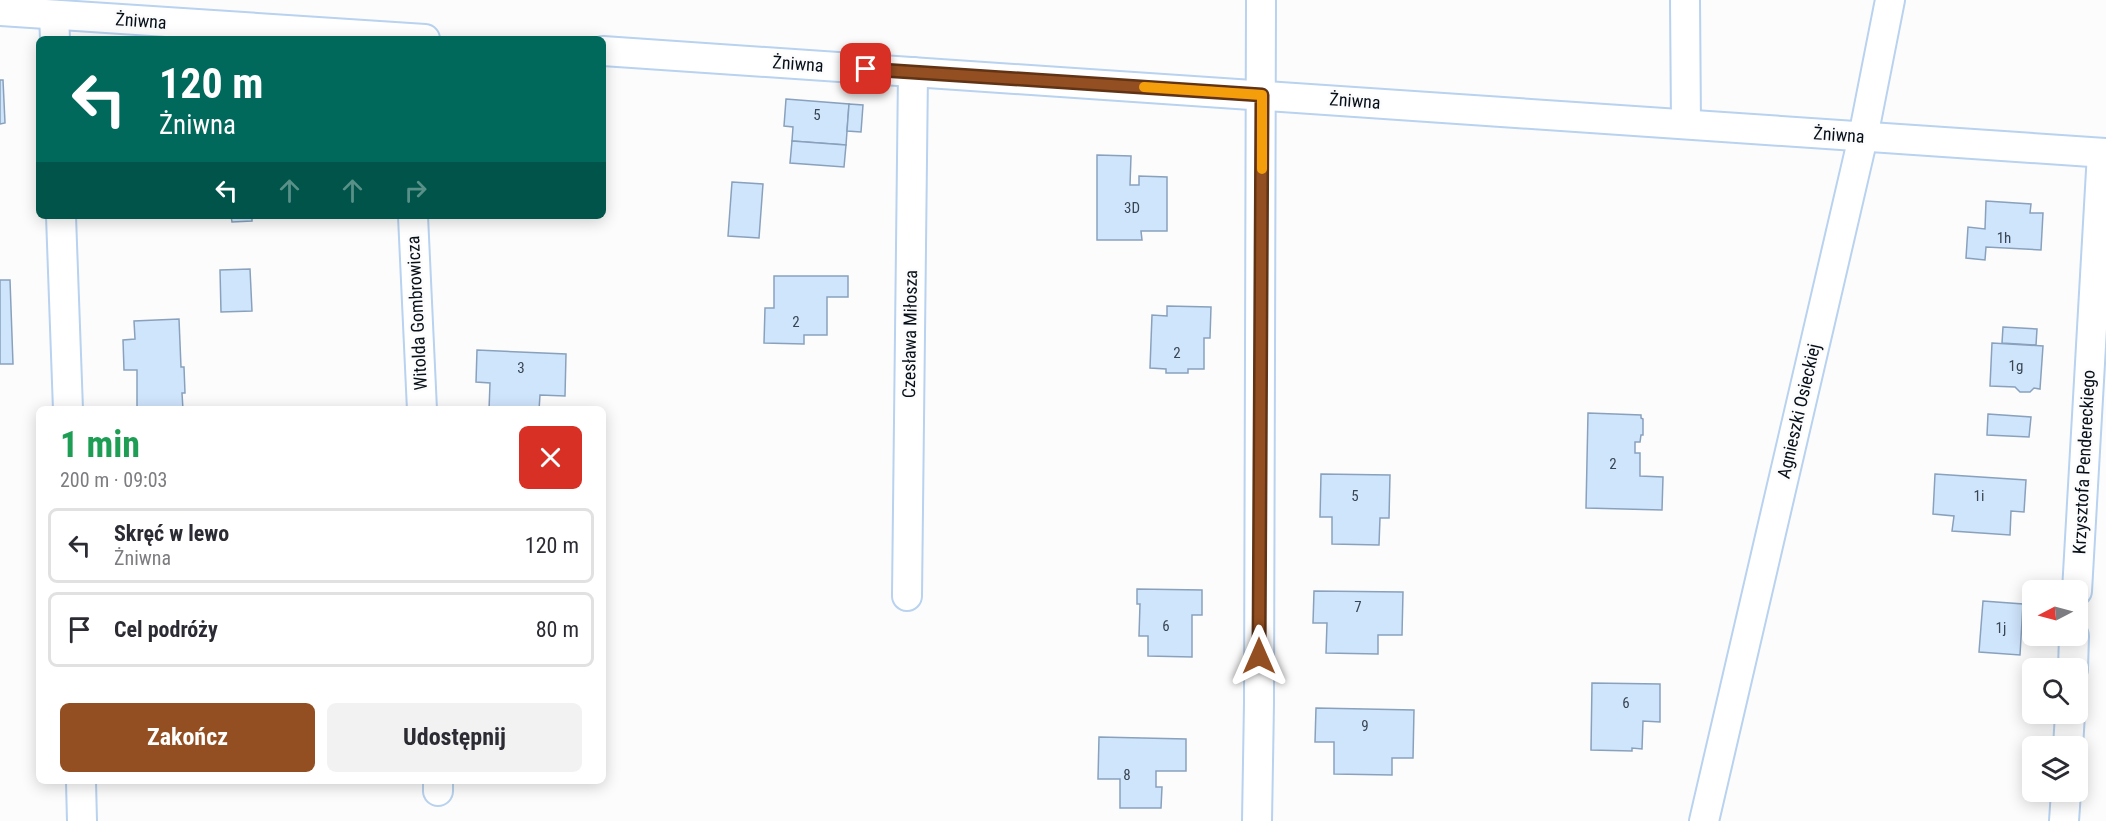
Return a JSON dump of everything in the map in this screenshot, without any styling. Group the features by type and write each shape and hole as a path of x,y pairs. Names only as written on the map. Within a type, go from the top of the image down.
{"street":[{"path":"1257,821 1262,0"},
{"path":"1685,0 1686,124"},
{"name":"Agnieszki Osieckiej","path":"1704,821 1863,137 1890,0"},
{"name":"Żniwna","path":"0,11 364,36"},
{"name":"Żniwna","path":"606,51 2104,153"},
{"name":"Czesława Miłosza","path":"908,596 913,72"},
{"name":"Krzysztofa Pendereckiego","path":"2078,580 2104,153"},
{"path":"61,219 68,406"},
{"name":"Witolda Gombrowicza","path":"413,219 422,406"},
{"path":"81,784 82,821"},
{"path":"2064,821 2065,802"}],"building":[{"path":"0,80 3,80 5,123 0,124"},
{"path":"786,99 849,104 846,145 792,141 793,127 784,126"},
{"path":"849,104 863,105 861,132 847,131"},
{"path":"792,141 846,145 844,167 790,163"},
{"path":"1097,155 1131,156 1130,185 1139,185 1139,176 1167,177 1167,231 1141,231 1142,240 1097,240"},
{"path":"732,182 763,184 759,238 728,236"},
{"path":"1986,201 2031,204 2030,213 2043,213 2041,250 1986,247 1985,260 1966,258 1968,227 1985,229"},
{"path":"232,219 252,219 252,221 232,222"},
{"path":"250,269 252,311 221,312 220,270"},
{"path":"774,276 848,276 848,297 827,297 827,335 804,335 804,344 764,343 765,308 774,308"},
{"path":"0,280 10,280 13,364 0,364"},
{"path":"1167,306 1211,307 1210,338 1204,338 1204,369 1188,369 1188,373 1166,373 1166,369 1150,368 1152,315 1167,316"},
{"path":"179,319 181,367 184,367 185,393 182,393 183,406 137,406 137,370 124,370 123,340 135,339 134,321"},
{"path":"2003,327 2037,329 2036,345 2002,343"},
{"path":"1992,343 2043,346 2040,389 2034,388 2030,392 2020,392 2015,387 1990,386"},
{"path":"477,350 566,354 565,396 540,395 539,406 489,406 490,383 476,382"},
{"path":"1588,413 1641,415 1643,435 1641,435 1640,442 1635,442 1635,453 1640,453 1640,476 1663,477 1662,510 1586,508"},
{"path":"1988,414 2031,417 2029,437 1987,435"},
{"path":"1321,474 1390,475 1389,518 1380,518 1379,545 1332,544 1332,517 1320,517"},
{"path":"1935,474 2026,480 2024,512 2011,511 2010,535 1952,531 1954,516 1933,514"},
{"path":"1137,589 1202,590 1202,615 1192,615 1192,657 1148,656 1148,636 1139,636 1140,604 1137,604"},
{"path":"1314,591 1403,592 1402,635 1378,635 1378,654 1326,653 1327,623 1313,623"},
{"path":"1983,601 2022,604 2020,655 1979,652"},
{"path":"1592,683 1660,684 1660,722 1643,721 1642,749 1632,748 1632,751 1591,750"},
{"path":"1316,708 1414,710 1413,758 1392,758 1392,775 1334,774 1334,742 1315,742"},
{"path":"1099,737 1186,739 1186,771 1156,771 1156,787 1162,787 1161,808 1120,808 1120,779 1098,779"}],"slow traffic":[{"path":"1144,87 1262,95 1262,169"}],"route":[{"path":"866,69 1262,95 1259,656"}]}
